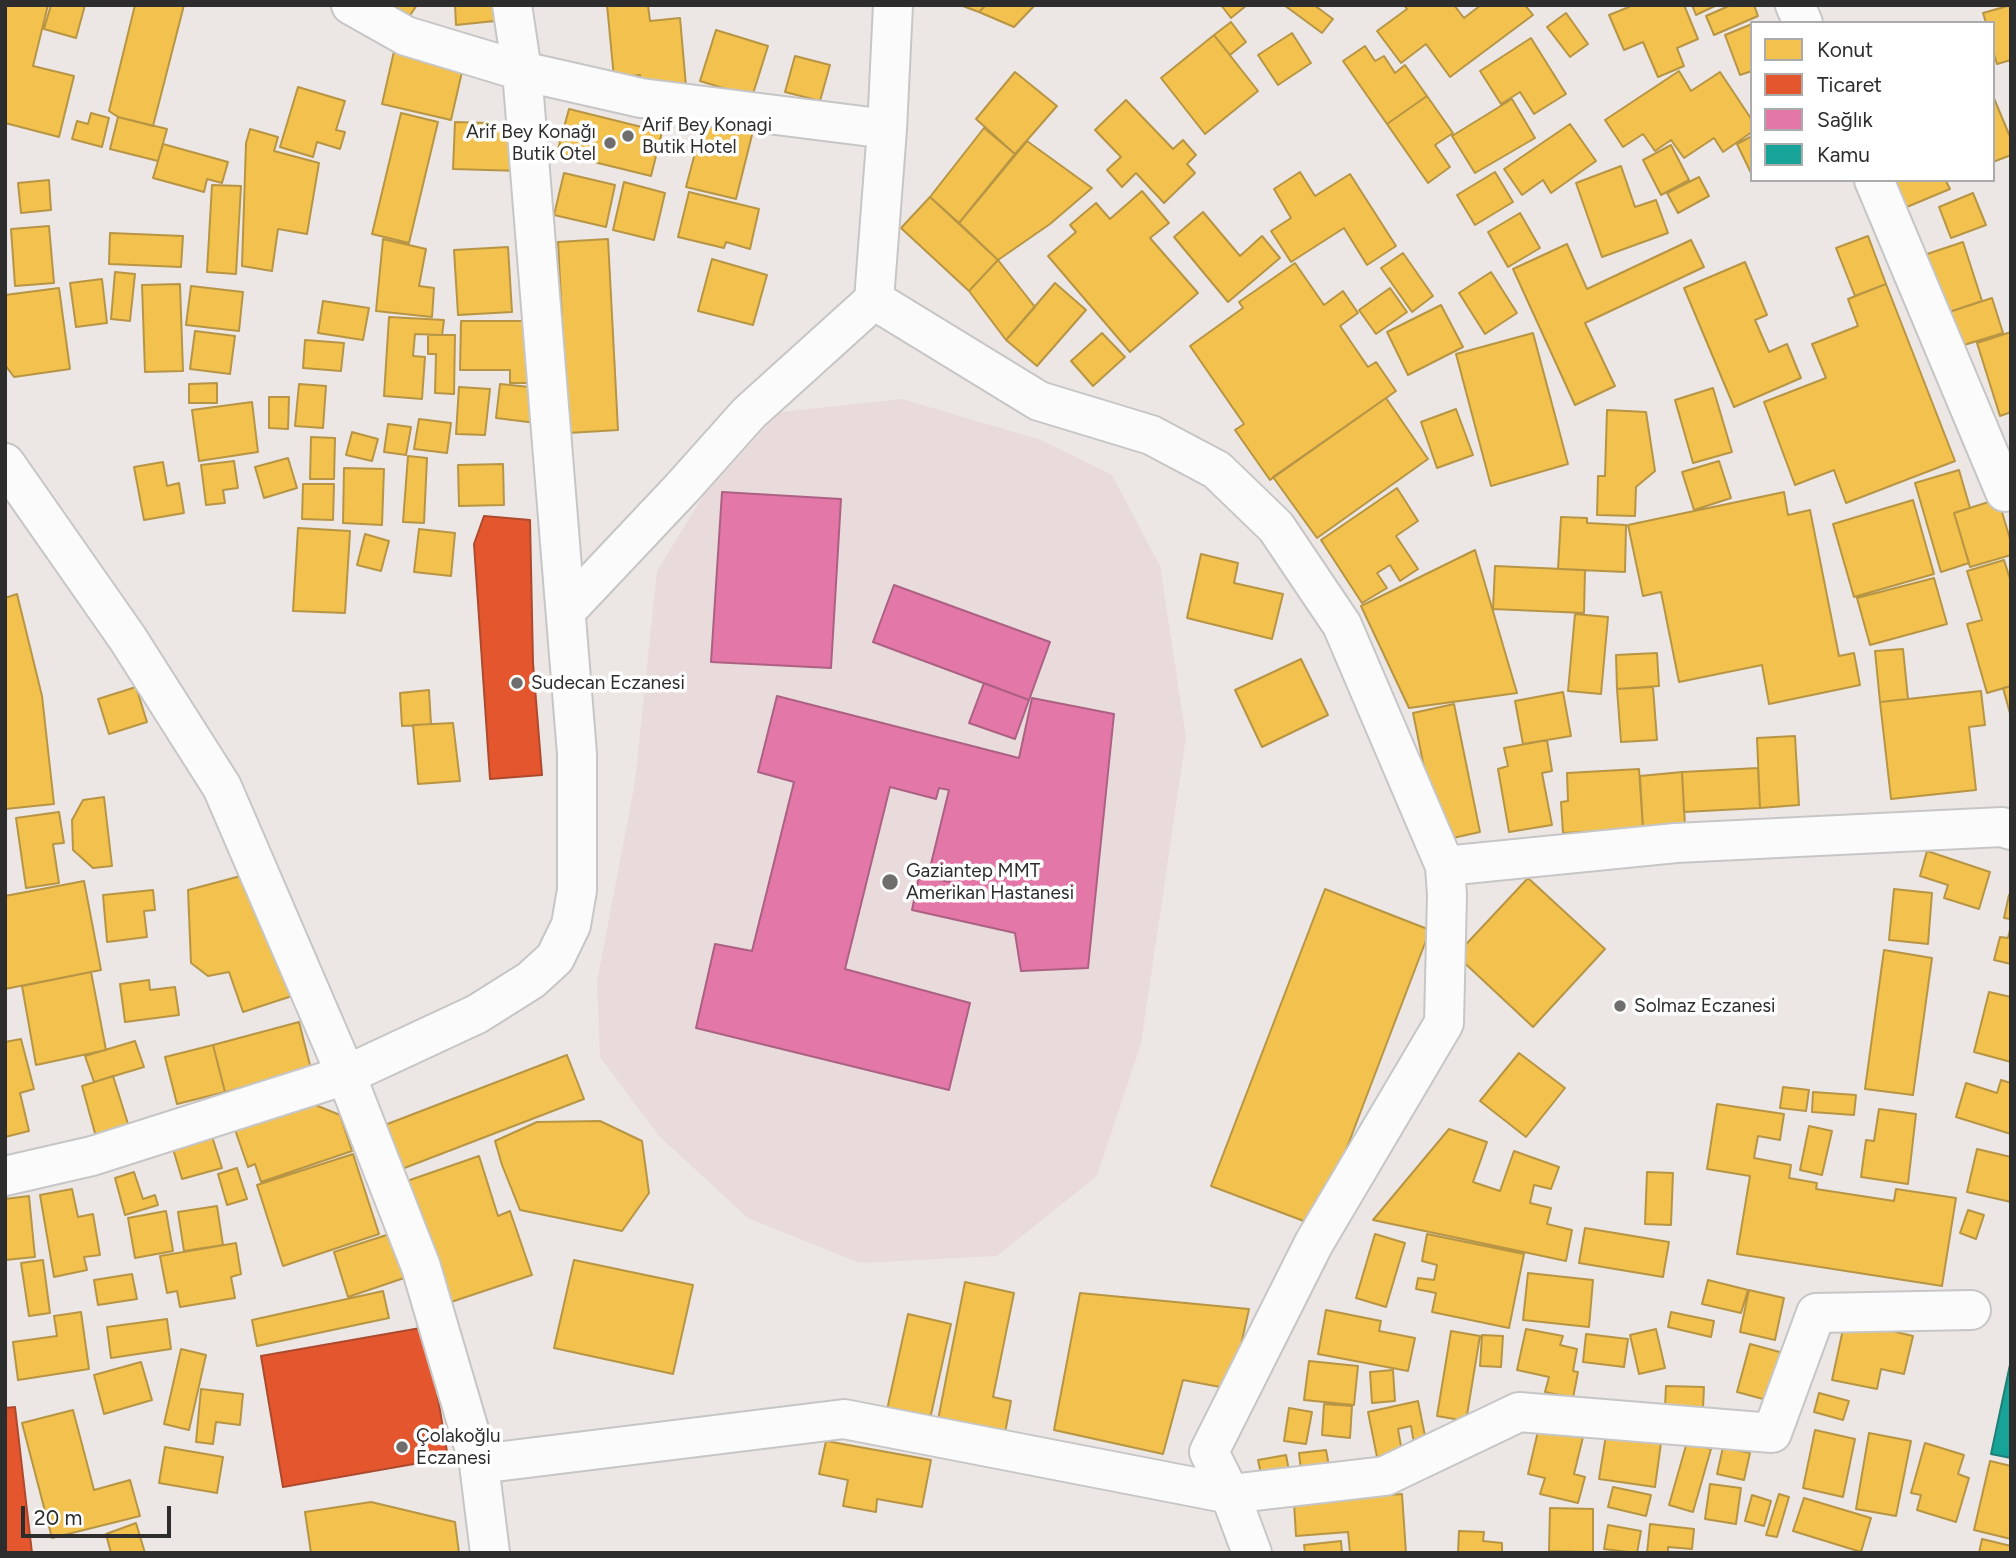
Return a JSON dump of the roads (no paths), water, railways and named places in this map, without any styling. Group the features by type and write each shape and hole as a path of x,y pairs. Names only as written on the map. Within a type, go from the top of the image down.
{"street":[{"path":"351,5 406,36 522,71 641,98 887,129"},
{"path":"5,1176 92,1156 346,1075 477,1014 531,980 555,958 571,925 577,890 577,754 522,71 512,5"},
{"path":"566,611 749,413 874,300 893,5"},
{"path":"1795,5 1802,21"},
{"path":"1875,182 2005,492"},
{"path":"874,300 1039,401 1151,435 1217,470 1276,527 1342,625 1445,866 1447,895 1444,1023 1314,1243 1209,1452 1230,1494 1252,1553"},
{"path":"5,463 128,639 222,787 346,1075 421,1267 479,1464 490,1553"},
{"path":"1445,866 1676,843 2003,827 2011,830"},
{"path":"479,1464 844,1419 1230,1494 1385,1476 1519,1412 1772,1433 1816,1313 1971,1310"}],"place":[{"name":"Arif Bey Konagi Butik Hotel","path":"628,136"},
{"name":"Arif Bey Konağı Butik Otel","path":"610,143"},
{"name":"Sudecan Eczanesi","path":"517,683"},
{"name":"Gaziantep MMT Amerikan Hastanesi","path":"890,882"},
{"name":"Solmaz Eczanesi","path":"1620,1006"},
{"name":"Çolakoğlu Eczanesi","path":"402,1447"}]}
